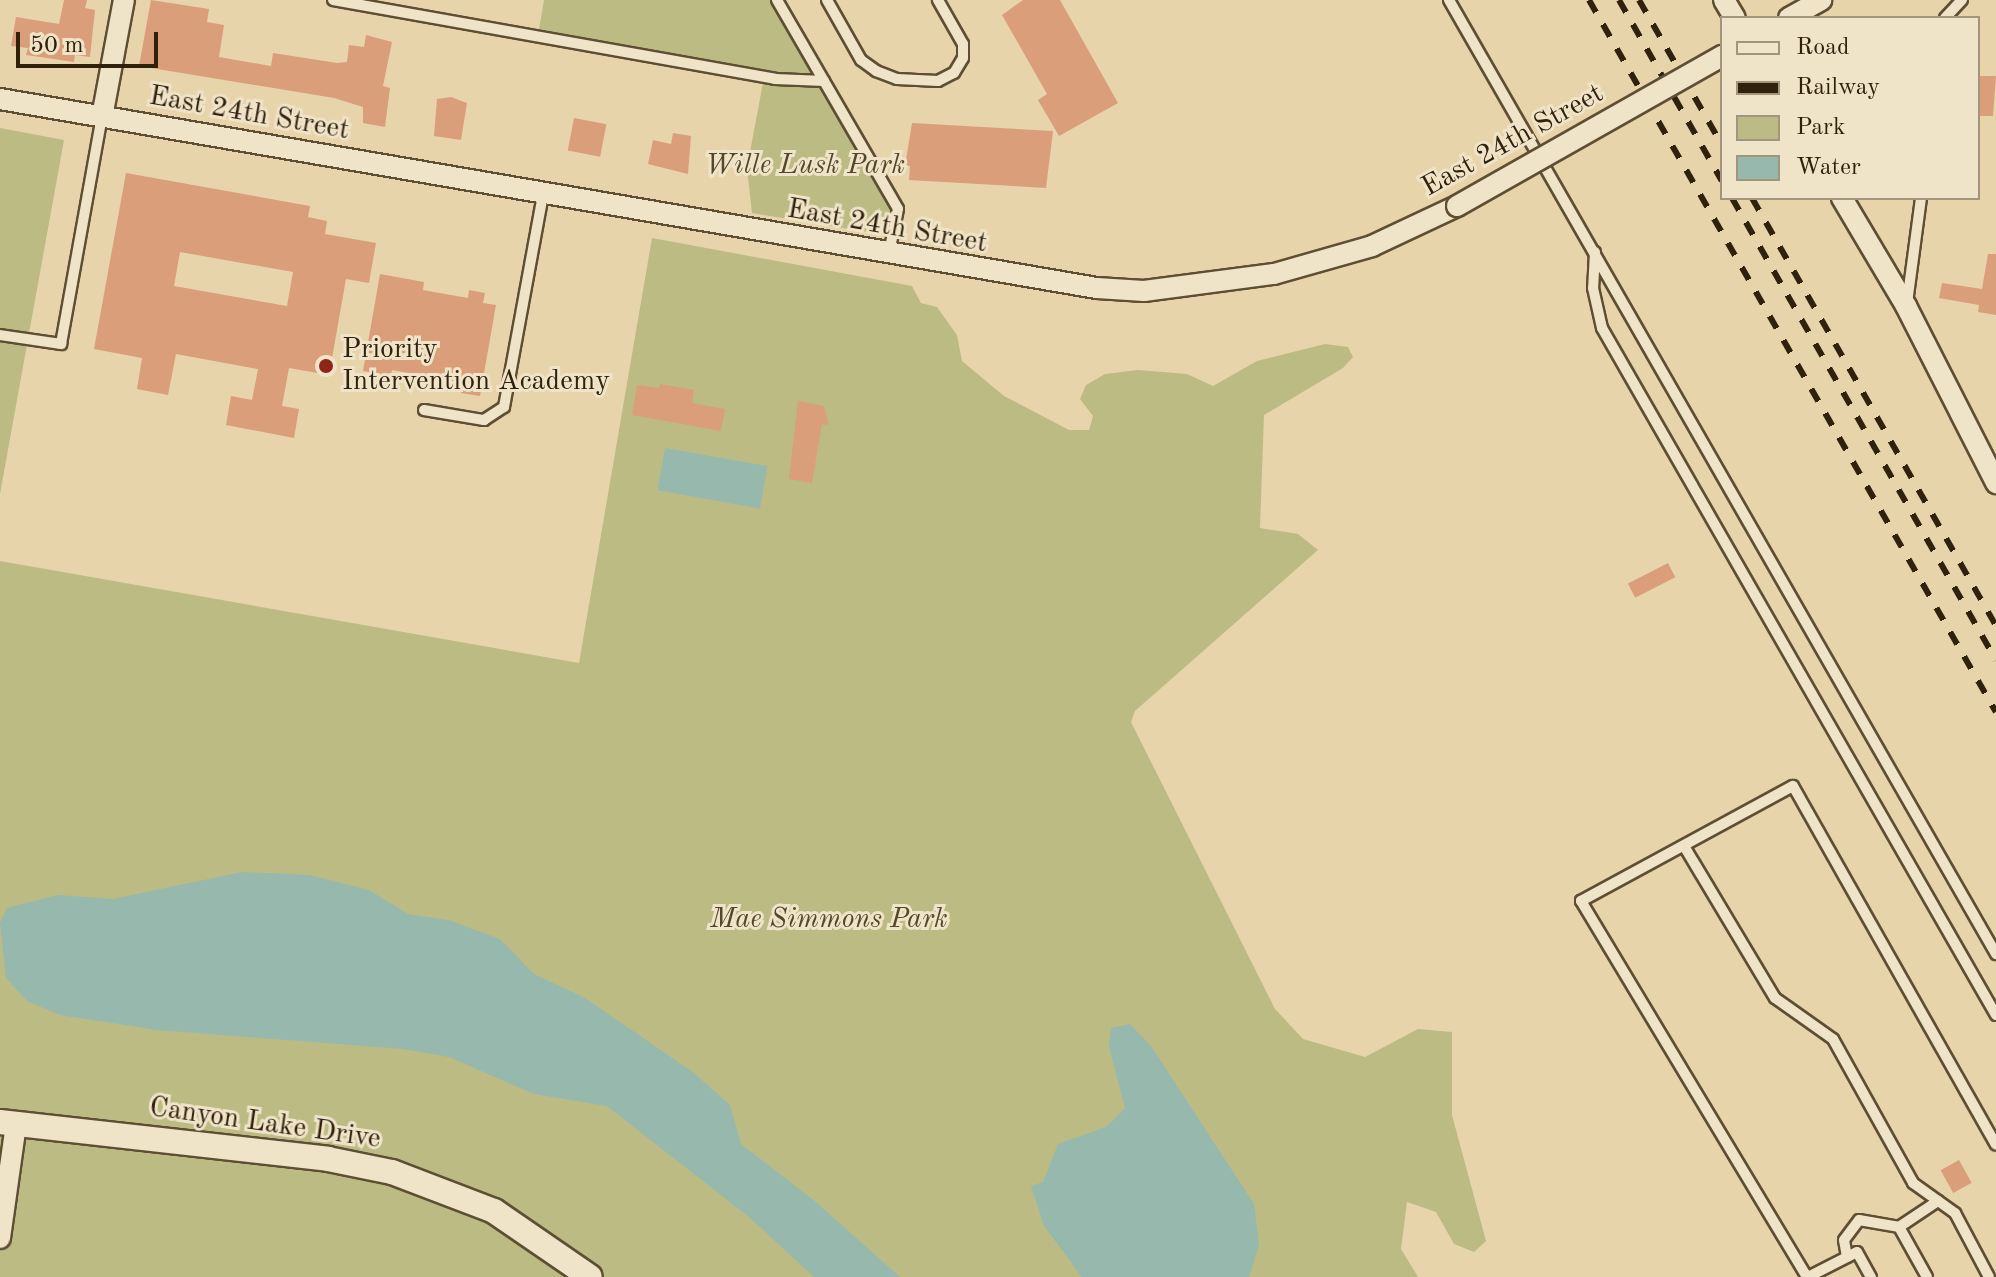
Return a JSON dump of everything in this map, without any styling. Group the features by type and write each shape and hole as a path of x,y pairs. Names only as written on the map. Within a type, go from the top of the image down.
{"street":[{"path":"102,117 124,0"},
{"path":"1793,16 1821,0"},
{"name":"East 24th Street","path":"0,99 1049,283 1144,291 1231,282 1326,261 1457,206 1720,57"},
{"path":"1843,200 1906,306 1996,481"},
{"path":"0,1238 8,1123"},
{"name":"Canyon Lake Drive","path":"8,1123 328,1159 392,1172 494,1211 590,1277"}],"lane":[{"path":"333,0 775,79 824,81"},
{"path":"777,0 898,209 888,255"},
{"path":"827,0 861,60 876,71 897,79 938,81 954,73 963,58 963,44 938,0"},
{"path":"1449,0 1996,954"},
{"path":"1947,16 1962,0"},
{"path":"0,335 61,344 102,117"},
{"path":"424,410 484,420 504,407 543,195"},
{"path":"1906,306 1921,200"},
{"path":"1595,250 1593,288 1602,328 1996,1015"},
{"path":"1871,1277 1857,1252 1808,1277 1581,901 1793,786 1996,1145"},
{"path":"1684,846 1775,998 1833,1039 1913,1183 1955,1213 1989,1277"},
{"path":"1847,1257 1844,1240 1859,1220 1899,1227 1938,1201"},
{"path":"1899,1227 1927,1277"}],"green space":[{"name":"Wille Lusk Park","path":"544,0 773,0 892,205 886,235 752,213 747,168 765,72 539,29"},
{"path":"0,128 64,140 0,494"},
{"name":"Mae Simmons Park","path":"652,238 912,286 921,303 937,307 957,335 962,361 1004,396 1069,430 1089,430 1093,416 1080,399 1086,385 1105,374 1138,370 1187,374 1213,386 1257,361 1325,344 1348,347 1353,357 1343,368 1264,415 1260,528 1298,534 1318,550 1135,711 1131,722 1275,1009 1303,1039 1365,1057 1418,1029 1452,1032 1452,1115 1486,1241 1474,1252 1454,1244 1436,1212 1407,1202 1401,1249 1418,1277 0,1277 0,561 579,663"}],"water":[{"path":"665,448 767,466 760,508 658,490"},
{"path":"242,872 309,875 369,890 408,914 448,920 500,939 534,974 585,998 694,1073 730,1105 741,1144 816,1202 900,1277 814,1277 749,1217 607,1106 534,1094 449,1057 403,1049 157,1030 60,1015 27,1001 6,978 0,923 7,908 58,895 113,899"},
{"path":"1130,1024 1151,1046 1254,1204 1259,1245 1249,1277 1082,1277 1044,1226 1031,1186 1043,1182 1058,1144 1106,1127 1125,1108 1109,1047 1111,1028"}],"building":[{"path":"64,0 87,0 85,8 95,10 90,57 75,55 74,62 26,55 28,48 11,46 16,17 59,24"},
{"path":"151,0 209,9 207,22 224,25 219,57 271,66 273,53 337,63 347,62 349,45 364,47 366,35 392,42 383,86 390,88 385,127 363,123 363,107 334,98 139,66"},
{"path":"1023,0 1060,0 1118,103 1059,136 1038,100 1047,94 1002,15"},
{"path":"1980,76 1996,76 1993,116 1980,116"},
{"path":"451,97 467,103 461,140 434,136 437,99"},
{"path":"574,118 606,124 600,157 568,150"},
{"path":"912,123 1053,131 1046,188 909,180 910,166 905,166"},
{"path":"673,133 691,136 688,174 648,164 653,140 671,144"},
{"name":"Priority Intervention Academy","path":"126,173 310,206 308,217 327,221 325,234 376,243 369,283 346,279 329,375 289,368 282,406 299,409 294,438 226,425 231,396 252,400 258,369 176,354 168,395 137,389 142,358 94,349","holes":["180,252 293,272 287,306 174,286"]},
{"path":"1988,254 1996,254 1996,315 1978,312 1979,305 1939,298 1942,283 1982,289"},
{"path":"380,274 424,282 423,290 468,298 469,290 485,293 483,303 496,305 480,396 461,393 463,383 392,370 391,376 363,371"},
{"path":"660,384 694,390 692,403 725,409 721,431 632,415 637,385 659,388"},
{"path":"798,401 824,406 829,425 822,424 812,483 789,479"},
{"path":"1668,563 1675,577 1635,598 1628,583"},
{"path":"1959,1160 1972,1183 1953,1193 1941,1170"}],"railway":[{"path":"1589,0 1996,712"},
{"path":"1619,0 1720,177"},
{"path":"1639,0 1720,142"},
{"path":"1733,200 1996,660"},
{"path":"1753,200 1996,625"}],"place":[{"name":"Priority Intervention Academy","path":"326,366"}]}
